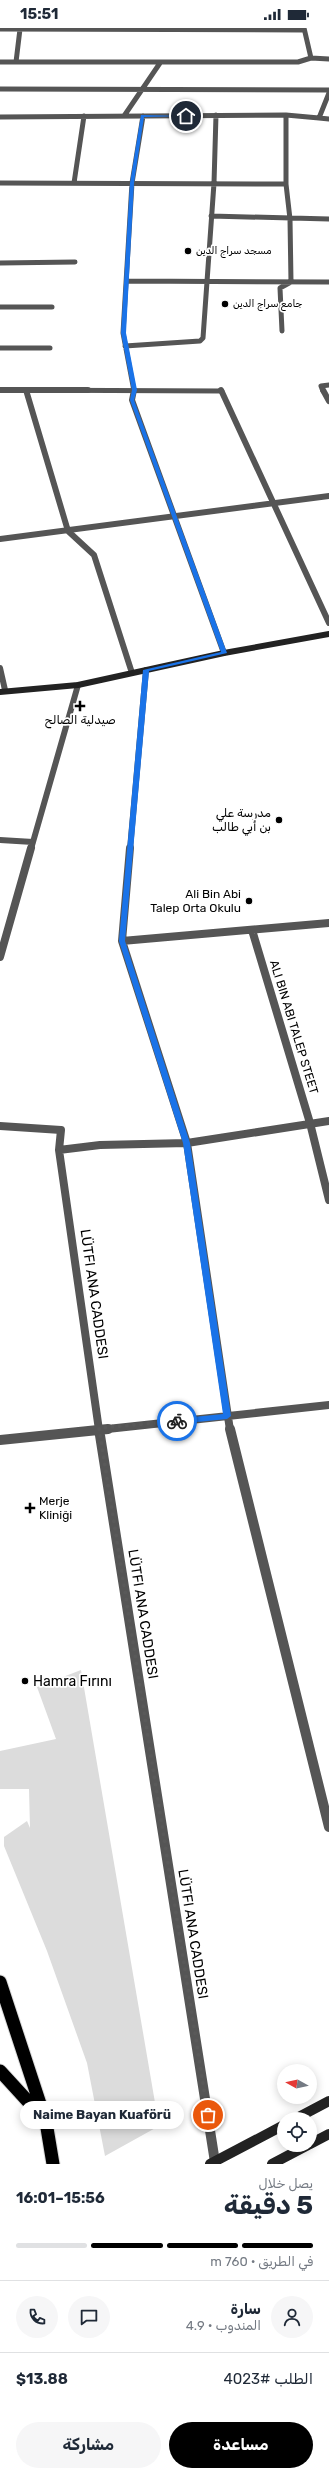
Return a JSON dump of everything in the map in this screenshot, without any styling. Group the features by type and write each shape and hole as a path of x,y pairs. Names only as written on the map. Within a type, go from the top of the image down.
{"main road":[{"path":"0,1982 46,2122 53,2164"},
{"path":"0,2071 46,2122"}],"street":[{"path":"0,29 304,29 311,58"},
{"path":"16,62 20,29"},
{"path":"0,62 298,62 311,58 329,59"},
{"path":"124,116 160,63"},
{"path":"0,89 329,90"},
{"path":"319,118 329,93"},
{"path":"125,346 200,341 203,338 214,183 216,115"},
{"path":"286,115 286,184 290,219 291,282"},
{"path":"0,117 286,115 329,119"},
{"path":"74,183 84,116"},
{"path":"143,116 132,183 128,281 123,333 134,390 132,400 175,514 224,653"},
{"path":"0,183 286,184"},
{"path":"211,216 329,219"},
{"path":"0,263 75,262"},
{"path":"128,281 329,282"},
{"path":"282,331 280,288 291,282"},
{"path":"0,307 52,307"},
{"path":"0,348 50,348"},
{"path":"329,385 320,386 329,400"},
{"path":"0,390 221,389 329,623"},
{"path":"26,390 68,531 94,555 132,673"},
{"path":"0,538 68,531 175,514 329,496"},
{"path":"0,668 3,691 78,685 224,653 329,634"},
{"path":"146,670 122,941 187,1143 227,1416 329,1827"},
{"path":"0,957 78,685"},
{"path":"0,840 33,842"},
{"path":"122,941 329,924"},
{"name":"ALI BIN ABI TALEP STEET","path":"252,930 310,1123 329,1200"},
{"path":"59,1150 100,1145 187,1143 329,1121"},
{"name":"LÜTFI ANA CADDESI","path":"0,1126 61,1130 59,1150 99,1428 212,2163"},
{"path":"0,1440 99,1428 329,1405"},
{"path":"308,2112 329,2101"},
{"path":"212,2163 277,2129"},
{"path":"317,2141 329,2134"},
{"path":"272,2164 295,2152"}],"shaded area":[{"path":"81,1670 159,2126 105,2156 87,2063 47,1951 4,1846 4,1837 27,1821 30,1828 29,1789 0,1789 0,1751 56,1739 37,1687"}],"way so far":[{"path":"177,1421 99,1428 208,2115"}],"place":[{"name":"مسجد سراج الدين","path":"188,251"},
{"name":"جامع سراج الدين","path":"225,304"},
{"name":"صيدلية الصالح","path":"80,706"},
{"name":"مدرسة علي بن أبي طالب","path":"279,820"},
{"name":"Ali Bin Abi Talep Orta Okulu","path":"249,901"},
{"name":"Merje Kliniği","path":"30,1508"},
{"name":"Hamra Fırını","path":"25,1681"},
{"name":"Naime Bayan Kuaförü","path":"208,2115"}],"route":[{"path":"177,1421 227,1416 187,1143 122,941 146,670 224,653 175,514 132,400 134,390 123,333 129,267 132,183 143,116 186,116"}]}
